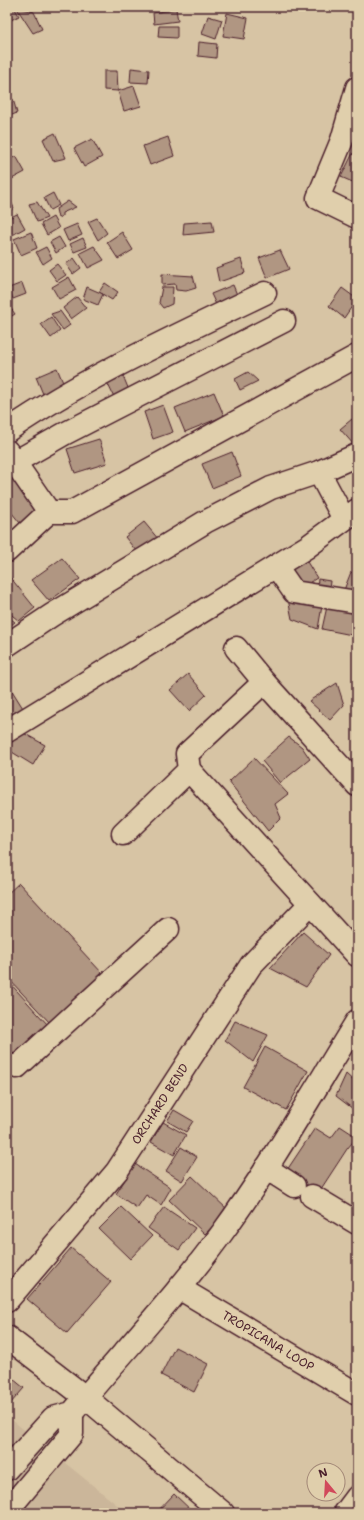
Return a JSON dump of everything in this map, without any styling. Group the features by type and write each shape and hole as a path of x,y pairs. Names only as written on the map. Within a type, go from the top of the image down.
{"street":[{"path":"357,88 342,140 318,198 357,217"},
{"path":"7,431 46,404 176,336 265,293"},
{"path":"49,512 11,456 64,434 284,321"},
{"path":"7,550 49,512 72,512 357,356"},
{"path":"7,645 52,615 206,522 271,488 319,472 357,455"},
{"path":"7,731 307,547 351,514 319,472"},
{"path":"276,566 294,592 357,602"},
{"path":"236,648 264,682 357,785"},
{"path":"264,682 187,754 189,770 357,956"},
{"path":"123,834 189,770"},
{"name":"ORCHARD BEND","path":"7,1301 117,1171 251,965 310,904"},
{"path":"7,1065 17,1067 168,929"},
{"path":"7,1469 53,1418 78,1405 179,1288 222,1234 266,1168 357,1021"},
{"path":"266,1168 357,1223"},
{"name":"TROPICANA LOOP","path":"179,1288 357,1394"},
{"path":"7,1338 78,1405 223,1513"},
{"path":"7,1510 72,1434 78,1405"},
{"path":"344,1513 357,1497"}],"shaded area":[{"path":"7,1416 127,1513 20,1513 7,1502"}],"building":[{"path":"7,7 14,7 19,16 7,22"},
{"path":"16,7 34,12 42,29 33,33"},
{"path":"176,9 178,21 154,24 153,13"},
{"path":"227,13 248,18 244,39 223,36"},
{"path":"208,16 222,20 216,39 202,34"},
{"path":"159,26 177,26 177,38 158,37"},
{"path":"199,42 217,44 216,58 198,56"},
{"path":"131,68 149,70 148,83 130,82"},
{"path":"104,71 117,71 118,91 104,90"},
{"path":"7,78 12,92 7,94"},
{"path":"134,86 141,106 124,111 118,91"},
{"path":"13,99 17,113 7,117 7,101"},
{"path":"55,133 66,158 53,161 43,139"},
{"path":"168,137 174,156 150,165 143,146"},
{"path":"92,139 102,157 84,167 74,148"},
{"path":"353,153 357,155 357,184 341,177"},
{"path":"16,156 25,172 10,180 7,175 7,161"},
{"path":"53,193 59,205 50,210 44,198"},
{"path":"7,194 14,208 7,212"},
{"path":"68,201 76,207 62,213 62,216 58,218 56,209"},
{"path":"37,202 47,218 37,222 29,204"},
{"path":"17,214 25,228 7,238 7,219"},
{"path":"53,217 59,228 47,235 41,224"},
{"path":"97,218 107,233 98,240 88,222"},
{"path":"212,221 214,232 183,235 184,223"},
{"path":"77,224 82,235 68,241 63,230"},
{"path":"31,232 37,248 21,255 14,239"},
{"path":"122,232 133,250 118,259 107,242"},
{"path":"59,237 65,247 56,253 50,242"},
{"path":"83,238 87,247 74,252 70,244"},
{"path":"94,246 104,260 88,268 80,253"},
{"path":"46,247 52,258 43,264 36,252"},
{"path":"280,250 289,269 267,278 259,258"},
{"path":"74,258 81,268 73,274 66,264"},
{"path":"241,259 245,273 219,282 216,268"},
{"path":"57,264 66,275 57,281 49,270"},
{"path":"162,274 193,276 196,288 186,291 176,290 175,284 162,285"},
{"path":"69,277 76,290 59,299 52,287"},
{"path":"22,283 26,294 13,299 9,288"},
{"path":"105,283 118,292 112,300 99,292"},
{"path":"233,285 240,302 219,311 211,294"},
{"path":"87,287 103,294 98,305 83,299"},
{"path":"162,287 173,287 172,304 163,308 159,303"},
{"path":"342,288 357,299 344,318 329,306"},
{"path":"77,297 86,308 71,319 63,308"},
{"path":"7,303 15,314 7,319"},
{"path":"60,311 70,325 63,330 51,314"},
{"path":"51,317 60,331 51,338 41,324"},
{"path":"57,368 64,385 43,394 36,377"},
{"path":"121,371 131,395 117,403 104,376"},
{"path":"248,372 258,381 240,390 235,379"},
{"path":"214,392 224,416 185,432 175,408"},
{"path":"163,405 173,432 153,439 144,412"},
{"path":"352,419 357,425 357,443 354,445 340,429"},
{"path":"99,439 107,463 75,473 67,449"},
{"path":"232,452 241,476 212,488 202,464"},
{"path":"9,474 38,509 20,523 7,507 7,476"},
{"path":"144,522 159,540 140,556 125,537"},
{"path":"304,557 317,578 300,588 287,567"},
{"path":"62,558 80,579 49,601 31,580"},
{"path":"351,572 357,574 357,600 342,595"},
{"path":"10,577 35,608 19,621 7,611 7,579"},
{"path":"318,579 330,581 329,590 317,589"},
{"path":"288,599 323,600 318,629 292,619"},
{"path":"328,602 357,608 357,636 322,629"},
{"path":"7,616 15,622 7,628"},
{"path":"188,674 206,695 189,711 170,690"},
{"path":"337,683 344,705 330,720 309,701"},
{"path":"11,689 26,713 12,722 7,714 7,692"},
{"path":"18,730 45,745 33,765 7,749"},
{"path":"289,737 302,747 310,759 280,783 262,761"},
{"path":"254,758 288,794 275,804 281,818 268,831 229,782"},
{"path":"19,883 103,974 50,1023 7,977 7,894"},
{"path":"303,932 329,955 306,987 270,968"},
{"path":"7,980 48,1025 15,1055 7,1047"},
{"path":"235,1021 268,1035 253,1062 225,1040"},
{"path":"265,1047 308,1071 286,1110 243,1087"},
{"path":"346,1074 357,1084 357,1112 336,1096"},
{"path":"174,1110 193,1121 186,1132 167,1121"},
{"path":"163,1122 186,1135 174,1155 151,1142"},
{"path":"340,1126 357,1137 347,1149 317,1195 285,1173 315,1128 331,1138"},
{"path":"181,1147 197,1157 182,1181 166,1171"},
{"path":"135,1164 171,1188 161,1205 146,1195 137,1208 116,1194"},
{"path":"192,1176 228,1210 205,1234 169,1200"},
{"path":"121,1207 152,1236 130,1259 99,1229"},
{"path":"164,1207 195,1228 179,1250 148,1228"},
{"path":"71,1248 111,1282 67,1333 27,1299"},
{"path":"175,1347 208,1364 194,1392 161,1375"},
{"path":"7,1374 24,1388 10,1404 7,1402"},
{"path":"174,1494 193,1512 156,1513"}]}
